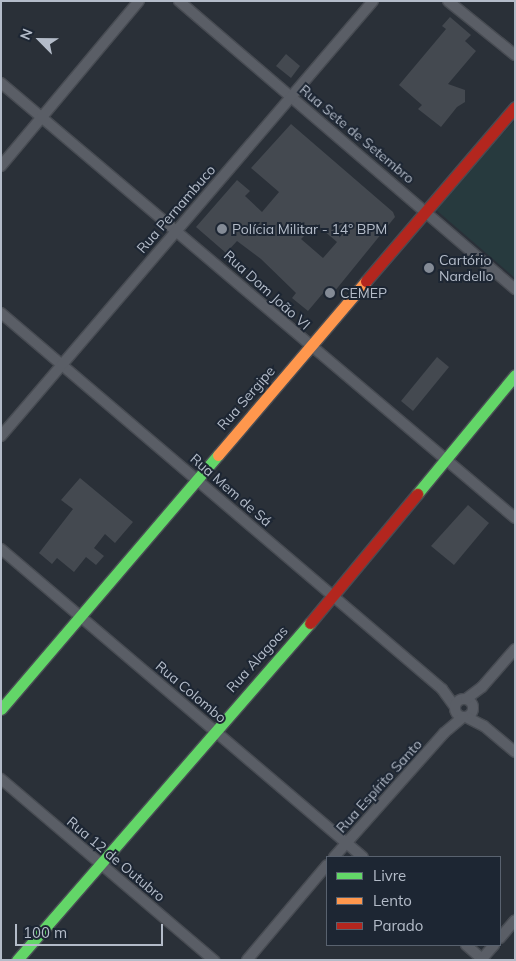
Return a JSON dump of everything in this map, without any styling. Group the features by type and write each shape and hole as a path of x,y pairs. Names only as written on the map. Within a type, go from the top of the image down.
{"street":[{"path":"1,166 139,1"},
{"name":"Rua Sete de Setembro","path":"179,1 426,210 515,289"},
{"name":"Rua Pernambuco","path":"1,436 61,363 292,98 373,1"},
{"path":"448,1 515,55"},
{"name":"Rua Dom João VI","path":"1,82 177,229 310,347 515,518"},
{"name":"Rua Sergipe","path":"1,709 515,107"},
{"name":"Rua Mem de Sá","path":"1,313 442,689 469,703 484,726"},
{"name":"Rua Alagoas","path":"17,960 214,730 332,596 515,375"},
{"name":"Rua Colombo","path":"1,548 362,856"},
{"path":"460,713 515,648"},
{"name":"Rua Mem de Sá","path":"442,689 460,713 484,726 515,752"},
{"path":"460,713 469,703"},
{"name":"Rua Espírito Santo","path":"335,856 460,713"},
{"name":"Rua 12 de Outubro","path":"1,779 214,960"},
{"path":"248,960 326,866"},
{"path":"501,937 515,920"},
{"path":"467,946 482,959 493,946"}],"green space":[{"path":"515,120 515,278 435,209"}],"building":[{"path":"450,17 471,35 465,41 476,51 448,84 465,90 465,102 457,107 441,127 418,109 422,105 399,85 446,29 442,26"},
{"path":"286,54 300,66 291,78 276,66"},
{"path":"291,124 393,212 395,217 330,297 324,292 308,311 292,298 296,293 261,259 237,241 226,253 196,227 237,180 250,191 245,196 262,212 279,192 251,168","holes":["316,224 337,242 323,258 301,239"]},
{"path":"437,357 449,367 413,411 401,401"},
{"path":"80,478 133,522 115,543 105,534 94,548 104,556 96,565 86,557 74,572 57,558 52,564 39,553 73,509 61,500"},
{"path":"468,505 489,523 454,565 431,546"}],"traffic: fast":[{"path":"417,494 515,375"},
{"path":"1,709 218,455"},
{"path":"17,960 310,623"}],"traffic: slow":[{"path":"218,455 366,281"}],"traffic: jam":[{"path":"366,281 515,107"},
{"path":"310,623 417,494"}],"place":[{"name":"Polícia Militar - 14º BPM","path":"222,229"},
{"name":"Cartório Nardello","path":"429,268"},
{"name":"CEMEP","path":"330,293"}]}
